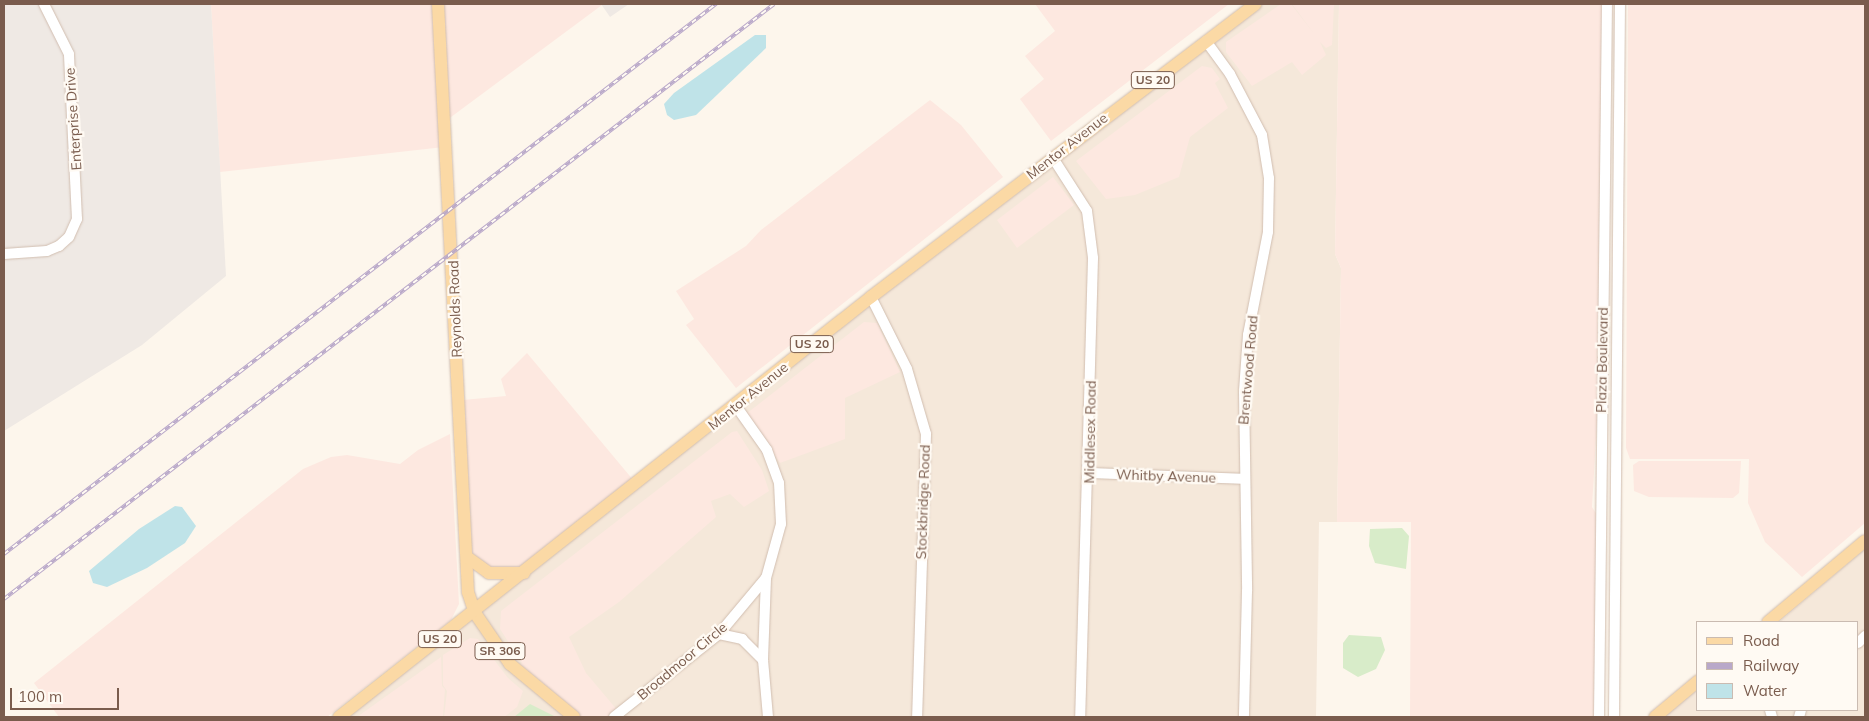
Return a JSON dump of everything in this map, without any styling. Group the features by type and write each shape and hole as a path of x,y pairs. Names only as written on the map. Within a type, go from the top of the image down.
{"main road":[{"name":"Reynolds Road","path":"439,4 468,592 474,613"},
{"name":"Mentor Avenue","path":"339,717 474,613 871,297 1255,4"},
{"path":"1769,621 1865,541"},
{"path":"467,557 489,573 524,573"},
{"name":"SR 306","path":"474,613 516,671 574,717"},
{"path":"1655,717 1696,683"}],"street":[{"name":"Enterprise Drive","path":"4,254 47,251 68,237 77,220 78,206 69,54 44,4"},
{"name":"Plaza Boulevard","path":"1599,717 1607,4"},
{"name":"Plaza Boulevard","path":"1614,717 1620,4"},
{"name":"Brentwood Road","path":"1206,41 1230,74 1262,136 1269,178 1268,232 1248,335 1243,479 1247,591 1244,717"},
{"name":"Middlesex Road","path":"1052,158 1087,212 1093,258 1089,473 1080,717"},
{"name":"Stockbridge Road","path":"871,297 907,369 926,434 917,717"},
{"path":"736,406 767,450 779,483 781,524 766,578 763,660 768,717"},
{"name":"Whitby Avenue","path":"1089,473 1243,479"},
{"name":"Broadmoor Circle","path":"614,717 719,634 766,578"},
{"path":"719,634 742,639 763,660"}],"shaded area":[{"path":"4,4 211,4 226,276 142,345 4,431"},
{"path":"211,4 435,4 444,147 220,172"},
{"path":"440,4 601,4 602,5 447,120"},
{"path":"601,4 629,4 610,17"},
{"path":"1035,4 1229,4 1051,141 1020,99 1044,79 1025,56 1055,31"},
{"path":"1255,4 1339,4 1335,254 1341,268 1337,522 1319,522 1316,717 339,717"},
{"path":"1281,4 1291,4 1315,35 1292,4 1334,4 1332,45 1326,48 1320,42 1326,55 1302,75 1292,62 1252,86 1226,52 1226,42"},
{"path":"1339,4 1602,4 1598,404 1592,507 1597,515 1595,717 1410,717 1411,522 1337,522 1341,268 1335,254"},
{"path":"1628,4 1865,4 1865,523 1802,577 1765,542 1748,503 1749,459 1630,459 1626,448"},
{"path":"1202,66 1212,68 1220,79 1215,83 1228,108 1190,137 1179,177 1135,195 1106,199 1076,161"},
{"path":"930,100 961,125 1003,177 736,388 686,325 694,319 676,291 746,246 761,230"},
{"path":"1053,177 1074,205 1017,248 997,220"},
{"path":"864,322 877,323 900,372 845,398 845,439 780,463 746,414"},
{"path":"527,353 634,481 524,569 499,570 480,564 470,554 463,400 506,396 501,379"},
{"path":"737,431 762,470 769,491 744,507 730,494 711,501 716,517 619,602 569,637 586,673 618,711 610,717 577,717 517,667 522,663 500,629 501,611 732,432"},
{"path":"450,434 459,604 451,620 327,717 59,717 34,683 303,469 331,457 347,455 400,464 418,450"},
{"path":"1639,461 1741,461 1739,493 1733,498 1649,497 1634,491 1633,465"},
{"path":"1865,549 1865,717 1655,717 1696,683 1696,711 1859,711 1859,621 1780,621"},
{"path":"470,638 478,639 508,678 523,691 517,707 504,717 444,717 447,691 443,685 443,655"},
{"path":"441,657 442,686 445,689 443,717 357,717"}],"green space":[{"path":"1402,528 1409,536 1406,569 1375,563 1369,546 1370,529"},
{"path":"1349,635 1381,637 1385,650 1376,669 1358,677 1343,668 1343,643"},
{"path":"530,704 556,717 514,717"}],"water":[{"path":"755,35 766,35 766,48 696,115 674,120 667,115 664,104 674,93"},
{"path":"175,506 182,507 196,526 185,543 147,568 107,587 93,583 89,571 139,529"}],"railway":[{"path":"4,554 716,4"},
{"path":"4,599 774,4"}]}
